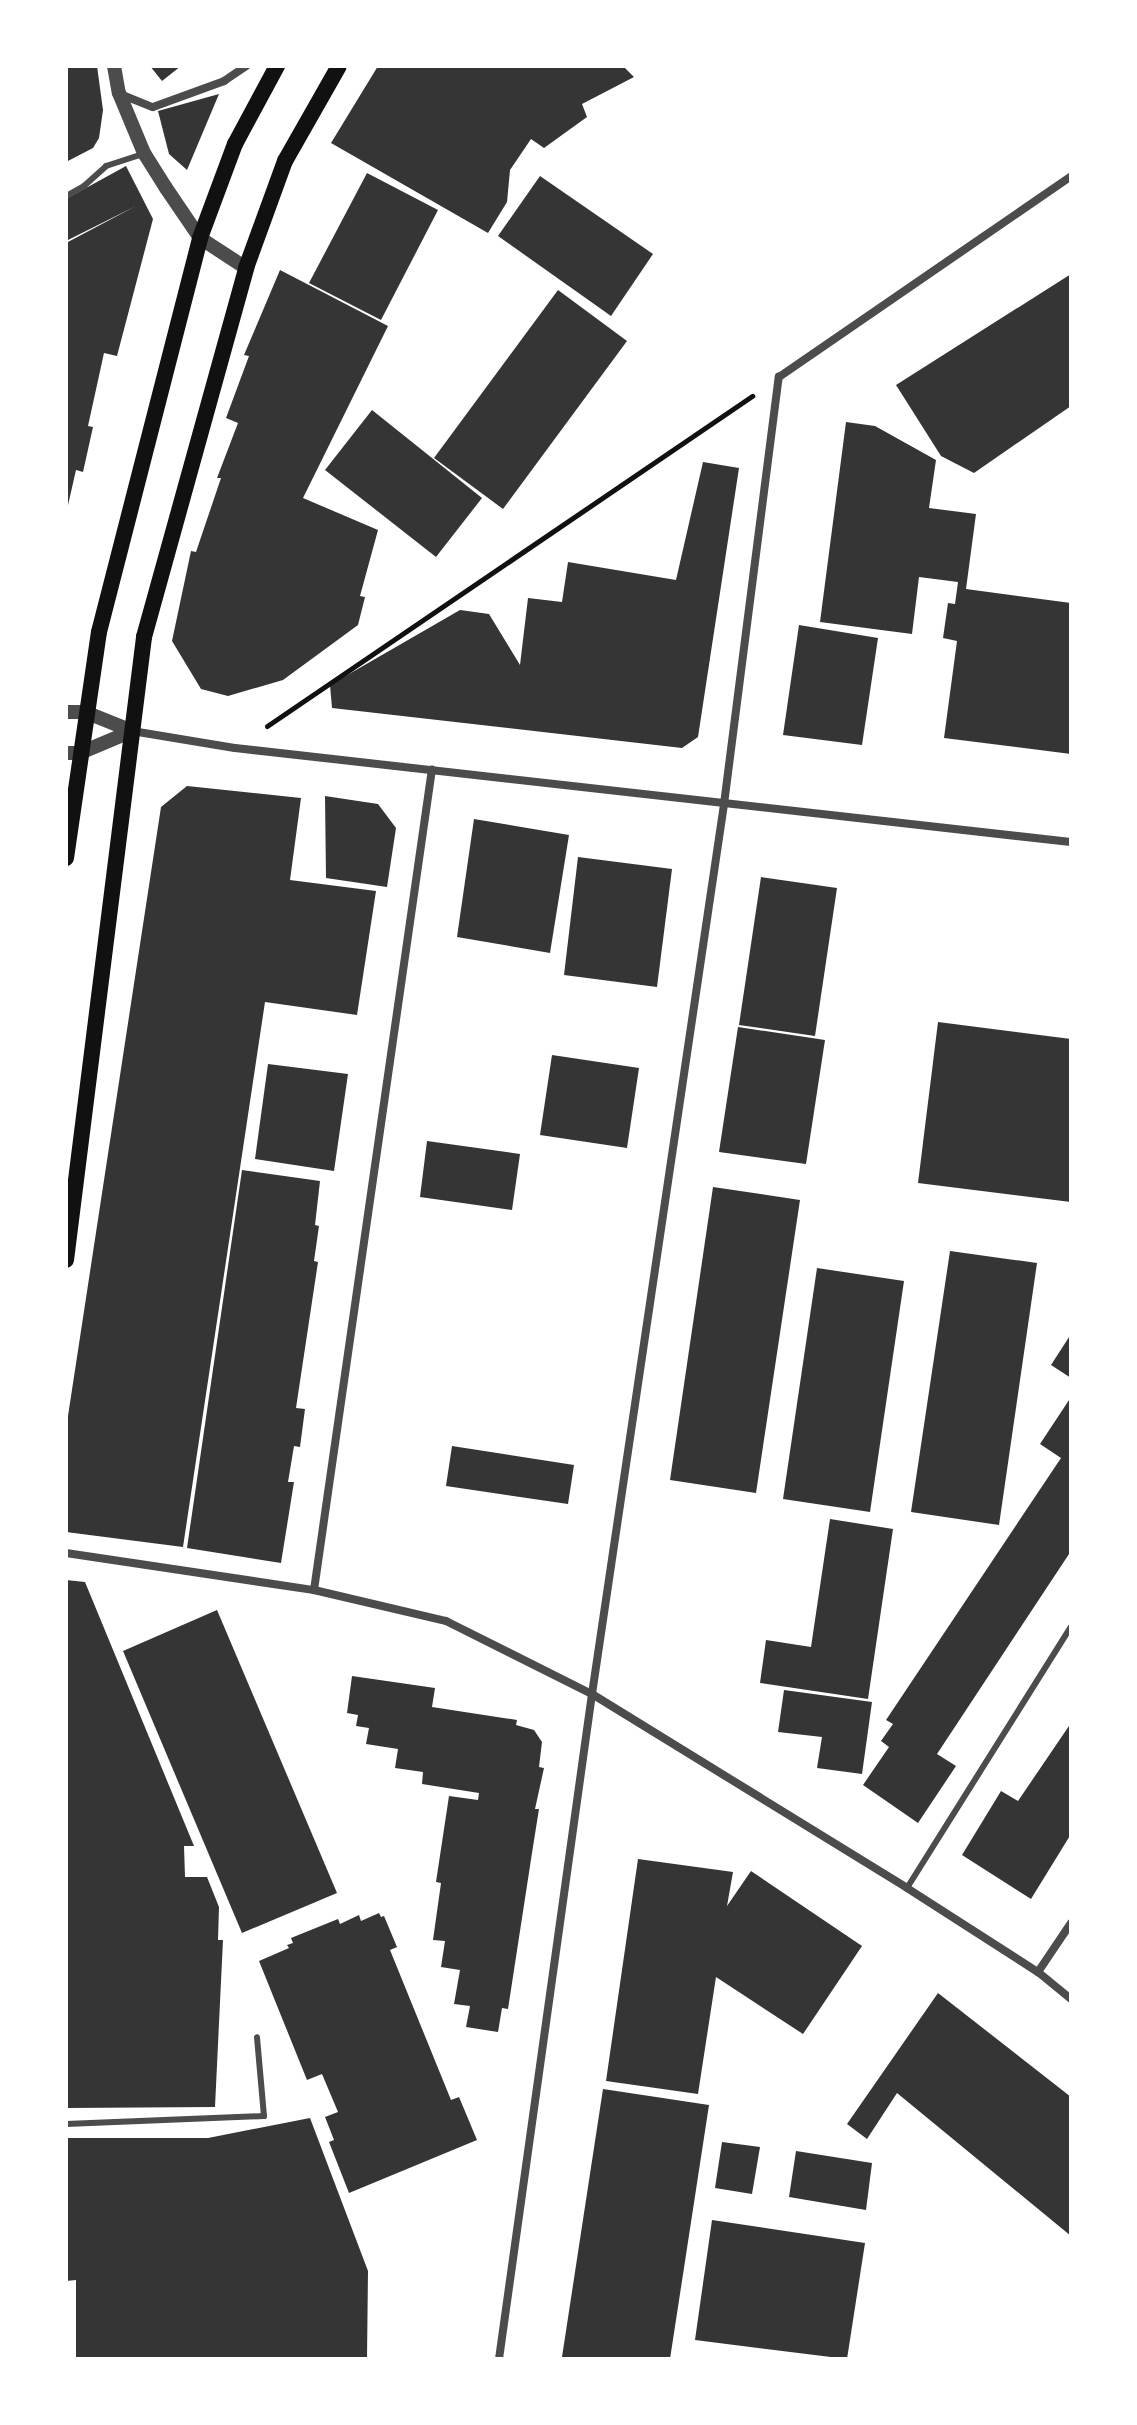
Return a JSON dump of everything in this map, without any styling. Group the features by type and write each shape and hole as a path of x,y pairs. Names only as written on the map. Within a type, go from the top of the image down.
{"main road":[{"path":"66,858 73,753 85,712 99,632 200,238 235,144 277,66"},
{"path":"66,1260 144,637 246,268 285,161 339,66"}],"street":[{"path":"114,66 119,93 144,153 200,238 246,268"},
{"path":"119,93 153,107 224,81 246,66"},
{"path":"499,2359 592,1694 724,804 779,377 1071,176"},
{"path":"66,712 85,712 132,731 235,748 1071,842"},
{"path":"73,753 132,731"},
{"path":"314,1590 432,769"},
{"path":"66,1553 314,1590 446,1621 592,1694 907,1888 1038,1972 1071,1999"},
{"path":"1038,1972 1071,1923"}],"lane":[{"path":"66,196 84,186 106,166 144,153"},
{"path":"907,1888 1071,1627"},
{"path":"66,2124 264,2116 257,2037"}],"path":[{"path":"235,748 779,377"}],"building":[{"path":"66,66 97,66 103,110 99,138 93,148 66,162"},
{"path":"150,66 181,66 162,81"},
{"path":"378,66 628,66 625,68 634,77 582,104 587,117 544,148 531,139 510,170 507,202 488,233 331,143"},
{"path":"219,94 187,170 169,154 158,111"},
{"path":"126,166 153,219 117,356 104,353 88,426 93,427 83,472 76,470 66,514 66,243 136,206 66,241 66,199"},
{"path":"367,173 438,210 381,320 309,283"},
{"path":"540,176 653,254 611,316 498,236"},
{"path":"280,270 388,326 303,498 378,530 360,596 365,597 358,625 283,680 228,696 201,689 172,641 191,551 196,552 221,478 217,478 238,423 226,418 249,356 244,355"},
{"path":"1071,274 1071,406 974,473 941,456 896,385"},
{"path":"558,290 627,341 503,509 434,458"},
{"path":"372,410 482,498 436,557 325,470"},
{"path":"846,422 875,426 936,460 929,508 976,514 966,589 1071,603 1071,754 944,738 957,641 943,638 948,603 955,604 958,582 919,577 912,634 820,622"},
{"path":"703,462 739,468 698,737 682,748 332,708 330,685 460,610 489,614 520,665 528,598 562,602 568,562 676,580"},
{"path":"799,625 878,638 862,745 783,735"},
{"path":"187,786 301,798 290,880 376,891 357,1015 265,1002 183,1547 66,1532 66,1429 161,807"},
{"path":"325,796 378,804 396,828 387,887 326,878"},
{"path":"474,819 569,835 550,953 457,937"},
{"path":"578,857 672,869 657,987 564,975"},
{"path":"761,877 837,888 815,1036 739,1025"},
{"path":"938,1022 1071,1039 1071,1202 918,1183"},
{"path":"738,1027 825,1040 806,1164 719,1152"},
{"path":"552,1055 639,1068 627,1148 540,1135"},
{"path":"268,1064 348,1074 334,1171 255,1159"},
{"path":"427,1141 520,1154 512,1210 420,1197"},
{"path":"242,1170 320,1181 314,1261 318,1262 296,1408 305,1409 300,1447 294,1446 288,1482 294,1482 281,1563 187,1548"},
{"path":"713,1187 800,1200 756,1493 670,1480"},
{"path":"950,1251 1037,1263 999,1525 911,1512"},
{"path":"817,1268 904,1281 870,1512 783,1499"},
{"path":"1071,1334 1071,1378 1051,1365"},
{"path":"1071,1397 1071,1551 937,1754 956,1766 918,1823 863,1785 889,1747 881,1741 893,1724 886,1720 1061,1458 1040,1444"},
{"path":"452,1446 574,1465 568,1504 446,1486"},
{"path":"830,1519 893,1529 868,1699 760,1683 766,1640 811,1647"},
{"path":"66,1580 85,1582 194,1846 184,1846 185,1877 207,1877 219,1907 218,1940 223,1940 215,2107 66,2108"},
{"path":"217,1610 337,1893 242,1933 123,1651"},
{"path":"352,1676 435,1688 432,1707 517,1720 516,1725 534,1730 542,1742 539,1767 544,1768 535,1809 539,1809 508,2009 502,2008 498,2032 466,2027 470,2006 454,2004 460,1970 441,1967 445,1941 433,1940 441,1883 436,1882 449,1796 478,1800 479,1793 422,1784 423,1772 395,1768 398,1749 366,1744 369,1728 356,1726 358,1715 347,1713"},
{"path":"784,1690 872,1702 862,1774 817,1768 822,1737 778,1732"},
{"path":"1071,1723 1071,1834 1031,1899 962,1855 1001,1791 1018,1801"},
{"path":"638,1859 733,1872 727,1906 751,1871 862,1946 803,2034 716,1977 698,2094 606,2081"},
{"path":"379,1913 381,1917 384,1916 397,1947 390,1950 451,2100 459,2097 477,2140 349,2193 329,2142 334,2140 325,2117 338,2112 322,2074 307,2080 259,1961 289,1948 287,1945 293,1943 291,1938 338,1919 340,1924 359,1915 361,1921"},
{"path":"938,1993 1071,2097 1071,2236 897,2093 867,2139 847,2124"},
{"path":"603,2089 709,2105 670,2359 562,2357"},
{"path":"310,2118 368,2271 367,2359 76,2359 76,2280 66,2281 66,2138 208,2138"},
{"path":"722,2142 760,2147 752,2194 715,2188"},
{"path":"796,2151 872,2163 866,2210 789,2197"},
{"path":"712,2220 865,2243 847,2359 695,2340"}]}
